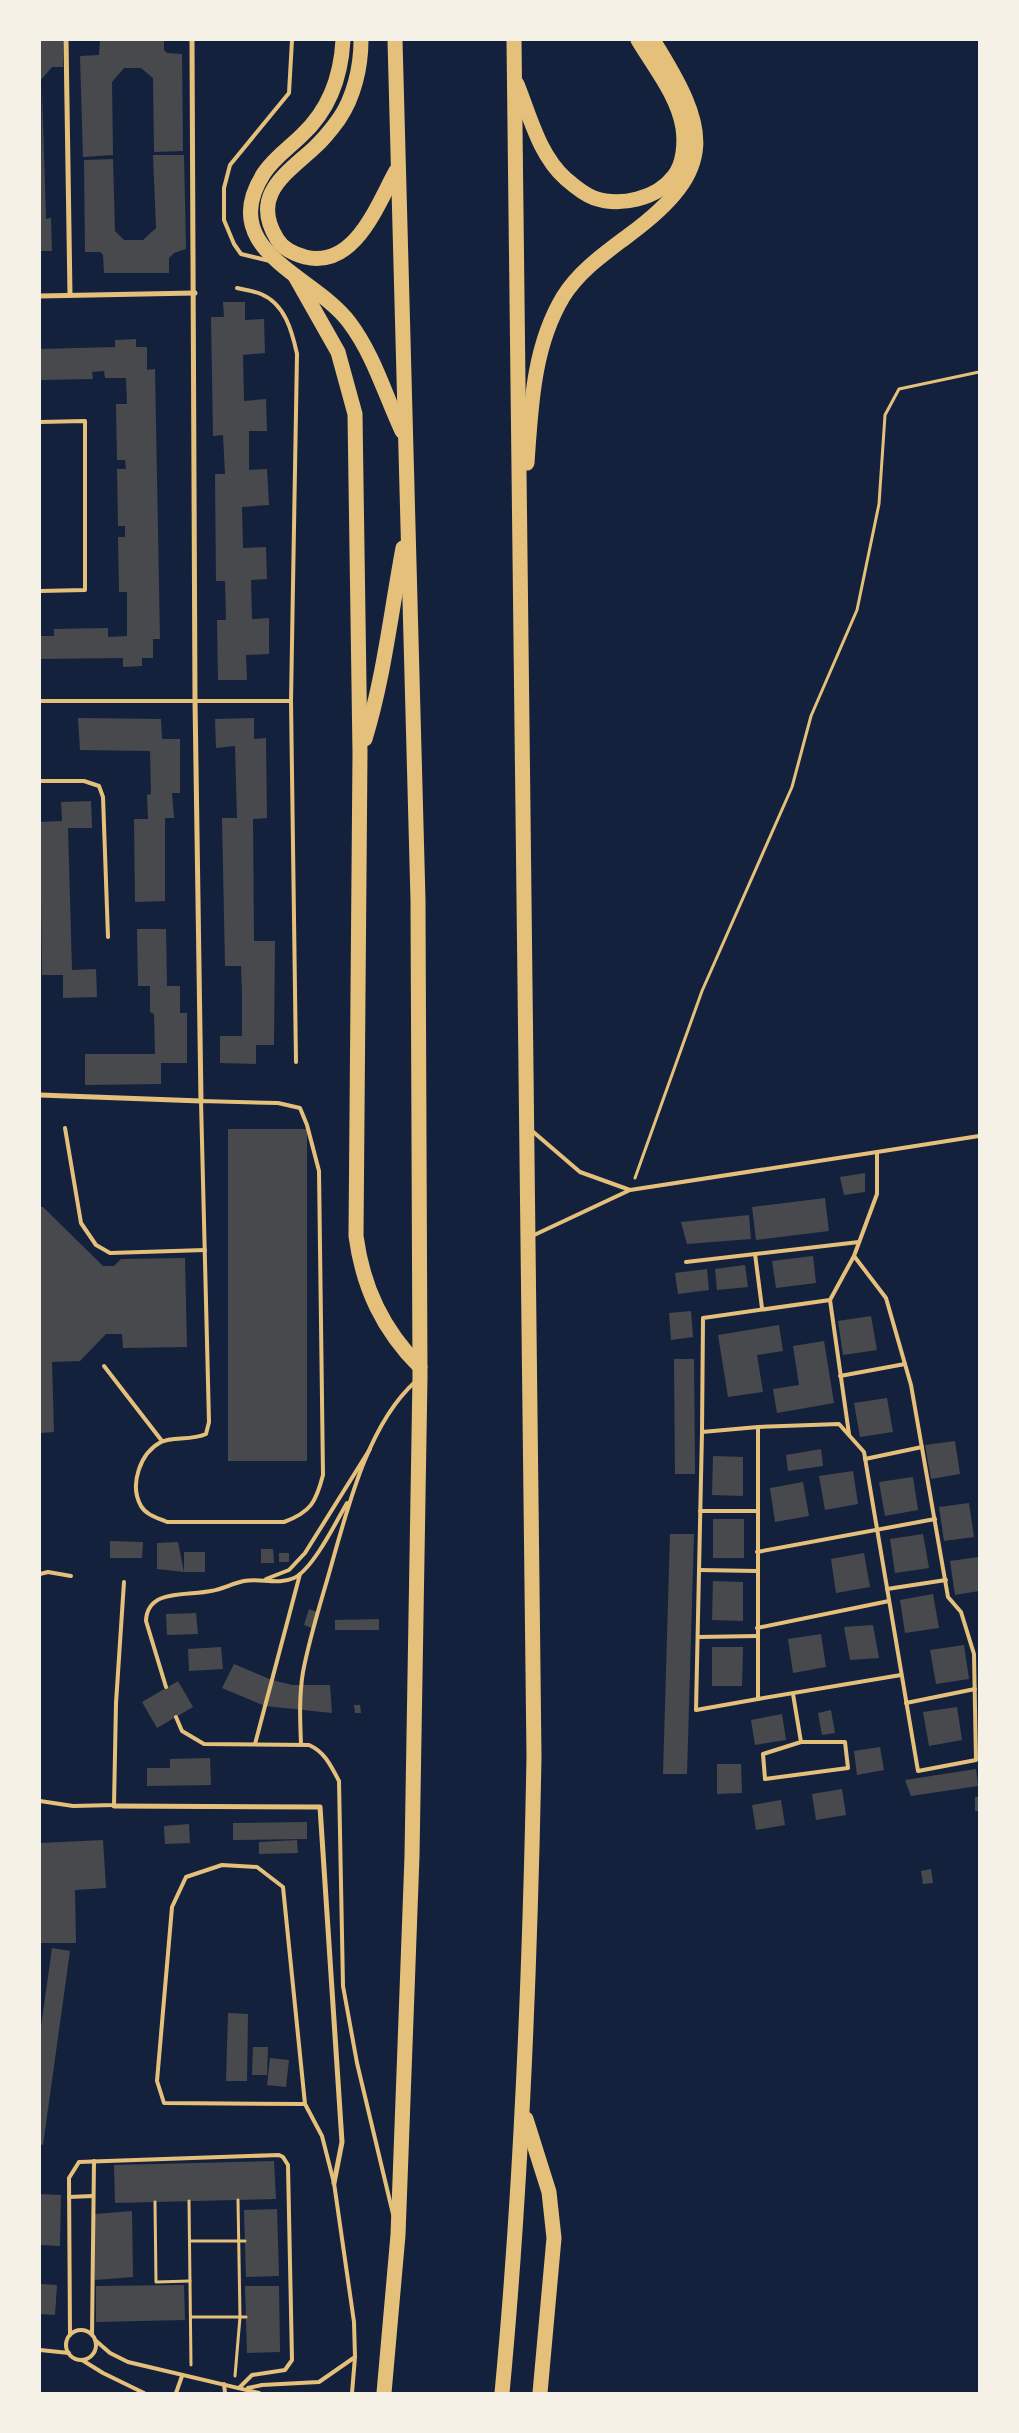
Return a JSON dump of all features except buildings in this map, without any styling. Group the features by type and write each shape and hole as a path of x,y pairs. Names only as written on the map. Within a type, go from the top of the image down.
{"highway":[{"path":"343,40 338,78 324,109 313,125 264,173 253,199 254,228 260,242 277,263 325,296 349,322 374,363 383,389 406,438"},
{"path":"361,40 355,83 340,118 314,148 284,173 275,185 268,213 278,240 288,250 313,259 327,258 340,253 351,245 363,230 397,170"},
{"path":"384,2393 398,2235 412,1856 420,1372 418,900 395,40"},
{"path":"502,2393 517,2225 523,2110 529,1986 534,1758 530,1237 518,567 514,40"},
{"path":"514,77 542,147 564,178 581,191 595,198 614,202 632,201 648,195 663,186 675,175 684,146 683,127 677,109 662,78 638,40"},
{"path":"518,567 536,373 553,316 564,296 592,263 648,221 680,190 694,154 697,136 694,116 686,97 653,40"},
{"path":"295,276 338,352 355,414 360,753 356,1236 359,1258 373,1301 394,1338 420,1372"},
{"path":"360,753 376,696 408,517"},
{"path":"523,2110 549,2192 554,2238 540,2393"}],"street":[{"path":"66,40 70,295"},
{"path":"40,1095 201,1102 195,700 195,293 192,40"},
{"path":"40,296 195,293"},
{"path":"114,1806 320,1807 342,2142 334,2184"}],"lane":[{"path":"277,263 241,254 234,244 224,220 224,188 230,165 288,93 292,40"},
{"path":"237,288 262,294 278,307 292,327 297,354 291,701 296,1062"},
{"path":"40,422 85,422 85,590 40,591"},
{"path":"40,701 291,701"},
{"path":"40,781 84,781 99,786 103,797 108,937"},
{"path":"201,1102 278,1102 300,1108 307,1125 319,1171 323,1475 317,1496 302,1515 284,1522 167,1522 152,1516 142,1507 137,1494 136,1478 142,1463 150,1451 162,1441 196,1439 206,1434 209,1422 205,1250 201,1102"},
{"path":"528,1127 580,1172 630,1190"},
{"path":"65,1128 81,1223 96,1245 110,1253 205,1250"},
{"path":"530,1237 630,1190 979,1136"},
{"path":"849,1436 830,1300 854,1256 877,1194 878,1152"},
{"path":"686,1262 859,1242"},
{"path":"755,1254 762,1308"},
{"path":"702,1432 758,1427 839,1424 864,1452 918,1771 976,1760 974,1654 961,1612 948,1597 922,1447 905,1364 886,1298 854,1256"},
{"path":"830,1300 762,1308 703,1318 696,1710 901,1675"},
{"path":"840,1376 905,1364"},
{"path":"104,1366 162,1441"},
{"path":"258,1580 279,1575 297,1563 376,1438 392,1408 420,1372"},
{"path":"758,1427 758,1700"},
{"path":"301,1744 299,1716 303,1672 351,1497 376,1438"},
{"path":"865,1459 922,1447"},
{"path":"255,1744 300,1574 321,1547 351,1497"},
{"path":"700,1511 758,1511"},
{"path":"758,1552 935,1518"},
{"path":"699,1570 758,1571"},
{"path":"40,1574 48,1572 71,1576"},
{"path":"166,1687 146,1622 148,1611 154,1602 164,1597 211,1591 245,1581 287,1580 300,1574"},
{"path":"887,1589 946,1580"},
{"path":"40,1801 73,1806 114,1806 116,1703 124,1582"},
{"path":"757,1628 889,1601"},
{"path":"698,1637 757,1636"},
{"path":"906,1703 975,1689"},
{"path":"794,1694 801,1742"},
{"path":"176,1717 182,1731 204,1744 309,1745 321,1752 339,1781 342,1951 347,2015 398,2235"},
{"path":"801,1742 845,1742 848,1768 765,1779 763,1754 801,1742"},
{"path":"305,2104 164,2103 157,2081 172,1907 186,1878 222,1865 258,1867 283,1887 305,2104 322,2136 334,2184 354,2322 355,2358 352,2393"},
{"path":"144,2393 103,2373 82,2360 74,2358 69,2353 66,2344 70,2335 69,2197 71,2172 79,2162 274,2154 283,2157 286,2161 292,2360 285,2370 252,2375 236,2387"},
{"path":"92,2335 94,2161"},
{"path":"69,2197 94,2196"},
{"path":"70,2335 84,2330 119,2359 182,2376 259,2393"},
{"path":"82,2360 93,2353 95,2340"},
{"path":"40,2350 69,2353"},
{"path":"247,2389 262,2385 319,2382 355,2358"},
{"path":"176,2393 182,2376"},
{"path":"224,2384 225,2393"}],"path":[{"path":"630,1190 702,991 792,787 811,716 857,610 879,504 885,415 899,389 979,372"},
{"path":"236,2387 240,2317 238,2200"},
{"path":"189,2201 191,2378"},
{"path":"155,2202 156,2282 190,2281"},
{"path":"190,2241 246,2241"},
{"path":"191,2317 246,2317"}]}
